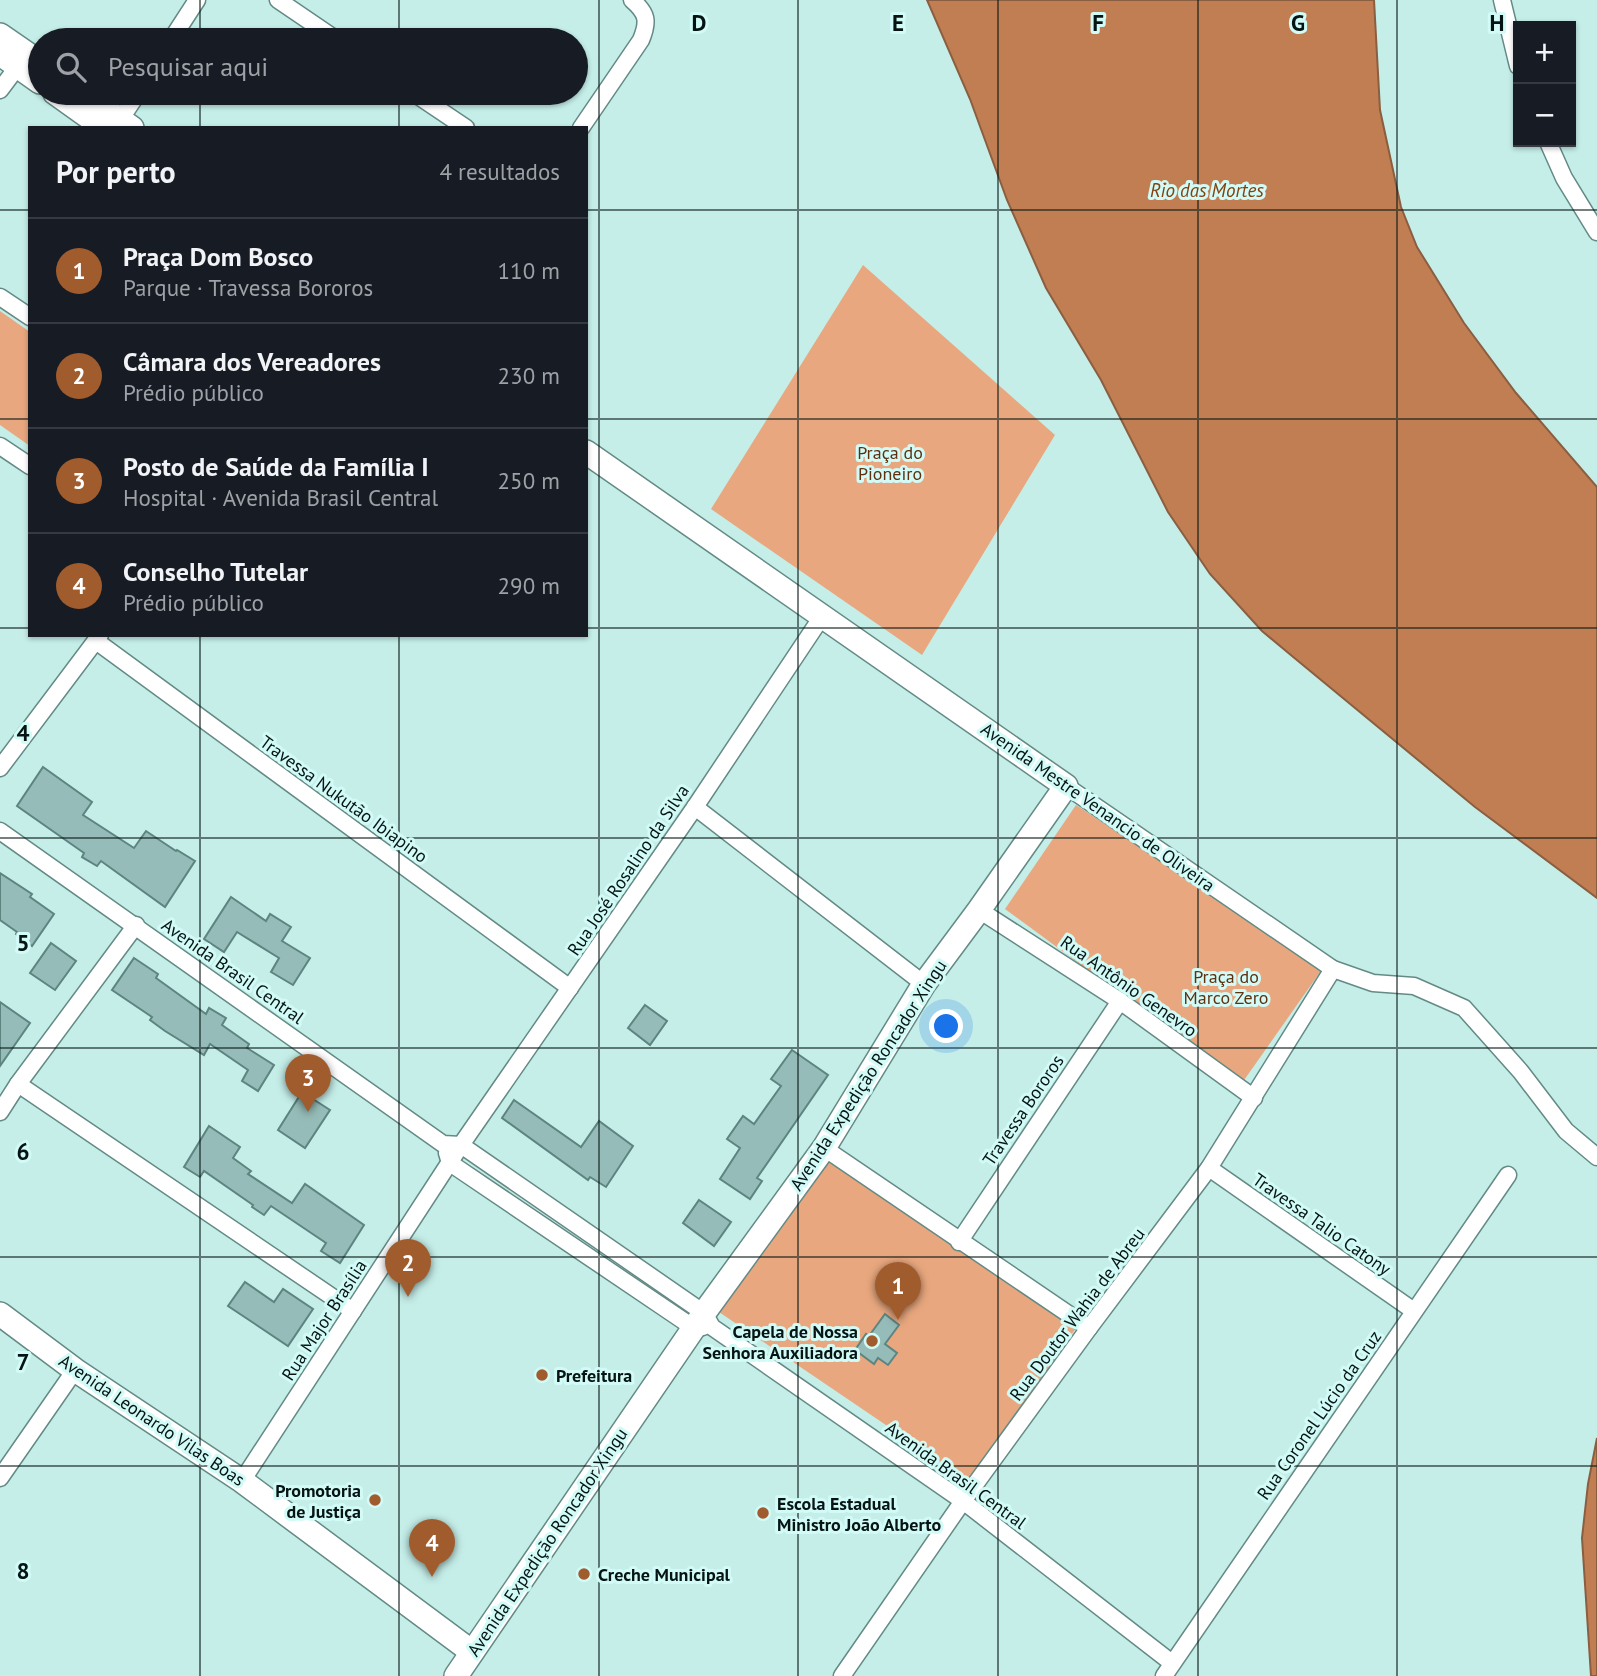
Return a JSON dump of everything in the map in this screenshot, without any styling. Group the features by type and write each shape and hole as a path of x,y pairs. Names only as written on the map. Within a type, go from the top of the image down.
{"street":[{"path":"179,28 197,0"},
{"path":"278,0 319,28"},
{"path":"582,126 641,40 646,28 642,8 632,0"},
{"path":"1502,0 1513,45"},
{"path":"0,35 19,61 0,90"},
{"path":"78,105 118,126"},
{"path":"95,105 118,126"},
{"path":"118,126 131,105"},
{"path":"432,105 463,126"},
{"path":"1550,147 1564,178 1597,232"},
{"path":"0,297 28,316"},
{"path":"0,446 28,465"},
{"name":"Avenida Mestre Venancio de Oliveira","path":"588,453 1333,969 1373,982 1414,986 1464,1009 1521,1072 1566,1131 1597,1157"},
{"name":"Rua José Rosalino da Silva","path":"461,1145 695,807 823,615"},
{"path":"0,768 98,638"},
{"name":"Travessa Nukutão Ibiapino","path":"98,638 570,988"},
{"name":"Avenida Expedição Roncador Xingu","path":"456,1676 824,1148 923,984 1066,786"},
{"path":"695,807 923,984"},
{"name":"Avenida Brasil Central","path":"0,831 443,1144"},
{"name":"Rua Antônio Genevro","path":"979,910 1120,1001 1254,1098"},
{"path":"0,1112 136,925"},
{"name":"Rua Doutor Wahia de Abreu","path":"842,1676 1088,1328 1209,1168 1333,969"},
{"name":"Travessa Bororos","path":"959,1242 1120,1001"},
{"path":"18,1084 353,1311"},
{"path":"450,1163 443,1144 461,1145"},
{"name":"Avenida Brasil Central","path":"461,1145 703,1322 963,1502 1168,1669"},
{"name":"Rua Major Brasília","path":"243,1480 461,1145"},
{"path":"824,1148 1088,1328"},
{"name":"Avenida Brasil Central","path":"450,1163 703,1322"},
{"name":"Travessa Talio Catony","path":"1209,1168 1414,1311"},
{"name":"Rua Coronel Lúcio da Cruz","path":"1168,1669 1508,1175"},
{"name":"Avenida Leonardo Vilas Boas","path":"0,1314 75,1370 243,1480 472,1652"},
{"path":"0,1478 75,1370"}],"green space":[{"name":"Praça do Pioneiro","path":"863,265 1055,435 922,655 711,509"},
{"path":"0,311 28,331 28,445 0,425"},
{"name":"Praça do Marco Zero","path":"1076,805 1323,968 1242,1083 1005,909"},
{"path":"827,1156 1076,1328 970,1482 719,1312"}],"water":[{"name":"Rio das Mortes","path":"927,0 1374,0 1380,110 1401,207 1417,247 1464,323 1516,393 1597,487 1597,898 1475,807 1262,631 1210,574 1168,512 1101,380 1046,288 1007,200 970,99"},
{"path":"1597,1438 1597,1676 1591,1676 1582,1538"}],"building":[{"path":"43,767 92,802 83,815 134,848 146,831 195,861 165,907 101,861 97,866 82,857 84,853 17,806"},
{"path":"0,873 32,894 30,897 54,914 32,946 0,920"},
{"path":"231,897 266,921 270,914 291,927 282,941 310,958 293,985 271,972 279,958 237,932 224,952 204,939"},
{"path":"51,943 76,961 55,990 30,973"},
{"path":"134,958 158,974 156,978 206,1014 209,1008 226,1018 222,1025 249,1044 247,1048 274,1065 258,1091 242,1081 248,1070 210,1044 204,1055 165,1031 150,1020 152,1017 112,990"},
{"path":"0,1002 30,1023 0,1066"},
{"path":"645,1005 667,1021 650,1045 628,1028"},
{"path":"792,1050 828,1075 757,1178 762,1181 750,1199 720,1179 740,1148 727,1139 743,1116 754,1124 781,1086 771,1079"},
{"path":"302,1092 330,1110 305,1148 278,1130"},
{"path":"514,1100 581,1147 599,1121 633,1146 606,1187 590,1177 588,1180 502,1118"},
{"path":"209,1126 240,1147 233,1158 251,1171 248,1174 292,1203 305,1184 364,1225 340,1263 321,1251 326,1243 271,1206 264,1215 204,1171 200,1177 184,1167"},
{"path":"699,1200 731,1222 714,1246 683,1223"},
{"path":"245,1282 274,1302 283,1289 313,1309 288,1346 228,1306"},
{"name":"Capela de Nossa Senhora Auxiliadora","path":"885,1314 899,1325 885,1344 897,1353 888,1365 878,1358 874,1364 855,1350"}],"place":[{"name":"Posto de Saúde da Família I","path":"308,1112"},
{"name":"Câmara dos Vereadores","path":"408,1297"},
{"name":"Praça Dom Bosco","path":"898,1320"},
{"name":"Capela de Nossa Senhora Auxiliadora","path":"872,1341"},
{"name":"Prefeitura","path":"542,1375"},
{"name":"Promotoria de Justiça","path":"375,1500"},
{"name":"Escola Estadual Ministro João Alberto","path":"763,1513"},
{"name":"Creche Municipal","path":"584,1574"},
{"name":"Conselho Tutelar","path":"432,1577"}]}
